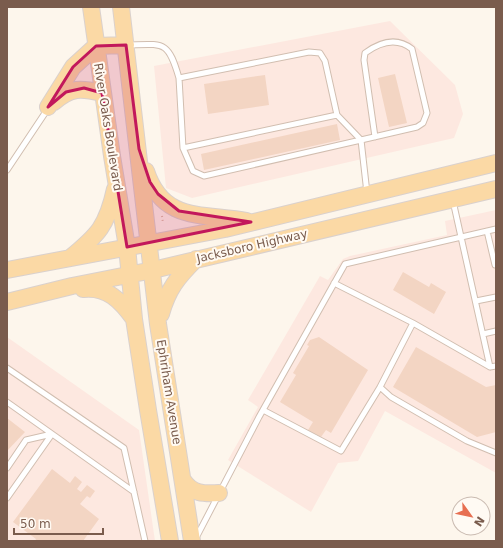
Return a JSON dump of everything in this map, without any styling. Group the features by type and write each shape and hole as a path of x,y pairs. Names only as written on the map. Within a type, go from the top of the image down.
{"main road":[{"name":"River Oaks Boulevard","path":"91,7 102,93 127,247"},
{"path":"121,7 150,243"},
{"path":"48,107 73,67 96,46 126,45"},
{"path":"48,107 66,92 84,88 102,93"},
{"path":"139,149 150,182 158,194 174,208 190,215 223,217 251,222"},
{"name":"Jacksboro Highway","path":"7,270 225,229 496,163"},
{"path":"70,259 101,230 111,206 116,184"},
{"name":"Jacksboro Highway","path":"7,302 72,286 153,270 496,189"},
{"name":"Ephriham Avenue","path":"150,243 158,324 192,541"},
{"name":"Ephriham Avenue","path":"127,247 134,319 157,469 170,541"},
{"path":"158,324 166,296 176,280 196,259"},
{"path":"24,297 95,289 114,296 124,305 134,319"},
{"path":"183,480 186,486 194,491 206,494 219,493"}],"lane":[{"path":"126,45 156,44 168,50 172,55 179,78 183,148 193,171 204,176 375,137 417,127 423,123 427,113 412,49 404,42 396,41 372,47 365,53 364,60 375,137"},
{"path":"179,78 309,52 320,53 325,61 337,115 361,140 367,194"},
{"path":"7,170 48,107"},
{"path":"183,148 337,115"},
{"path":"452,200 483,334 493,366"},
{"path":"195,541 198,532 219,493 345,264 496,229"},
{"path":"487,231 495,265"},
{"path":"334,283 493,366"},
{"path":"476,301 496,297"},
{"path":"264,410 341,451 380,387 413,323"},
{"path":"483,334 496,331"},
{"path":"7,368 124,448 145,541"},
{"path":"380,387 390,397 467,441 496,453"},
{"path":"7,402 134,492"},
{"path":"7,468 26,440 52,434"},
{"path":"7,498 52,434"}],"path":[{"path":"162,215 163,223"}],"highlighted area":[{"path":"126,45 139,149 150,182 158,194 179,211 251,222 127,247 102,93 84,88 66,92 48,107 73,67 96,46"}],"shaded area":[{"path":"390,21 455,85 463,114 454,138 192,198 166,188 154,66"},
{"path":"496,210 496,473 385,411 358,461 338,463 311,512 228,460 258,407 248,400 320,276 328,280 343,259 350,256 447,235 445,221"},
{"path":"7,337 139,430 155,541 7,540"}],"building":[{"path":"395,74 407,123 389,127 378,78"},
{"path":"265,75 269,105 208,114 204,84"},
{"path":"337,124 340,140 204,170 201,154"},
{"path":"403,272 429,287 431,283 446,292 434,314 393,290"},
{"path":"319,337 368,370 331,433 326,430 321,437 308,430 313,422 280,402 296,375 293,373 309,346 307,345 310,340"},
{"path":"416,347 486,387 496,385 496,432 477,437 393,387"},
{"path":"7,418 25,432 7,451"},
{"path":"52,469 70,483 75,476 82,482 77,489 81,492 87,485 95,491 90,498 87,496 80,504 99,519 83,541 35,541 36,539 13,522"}]}
